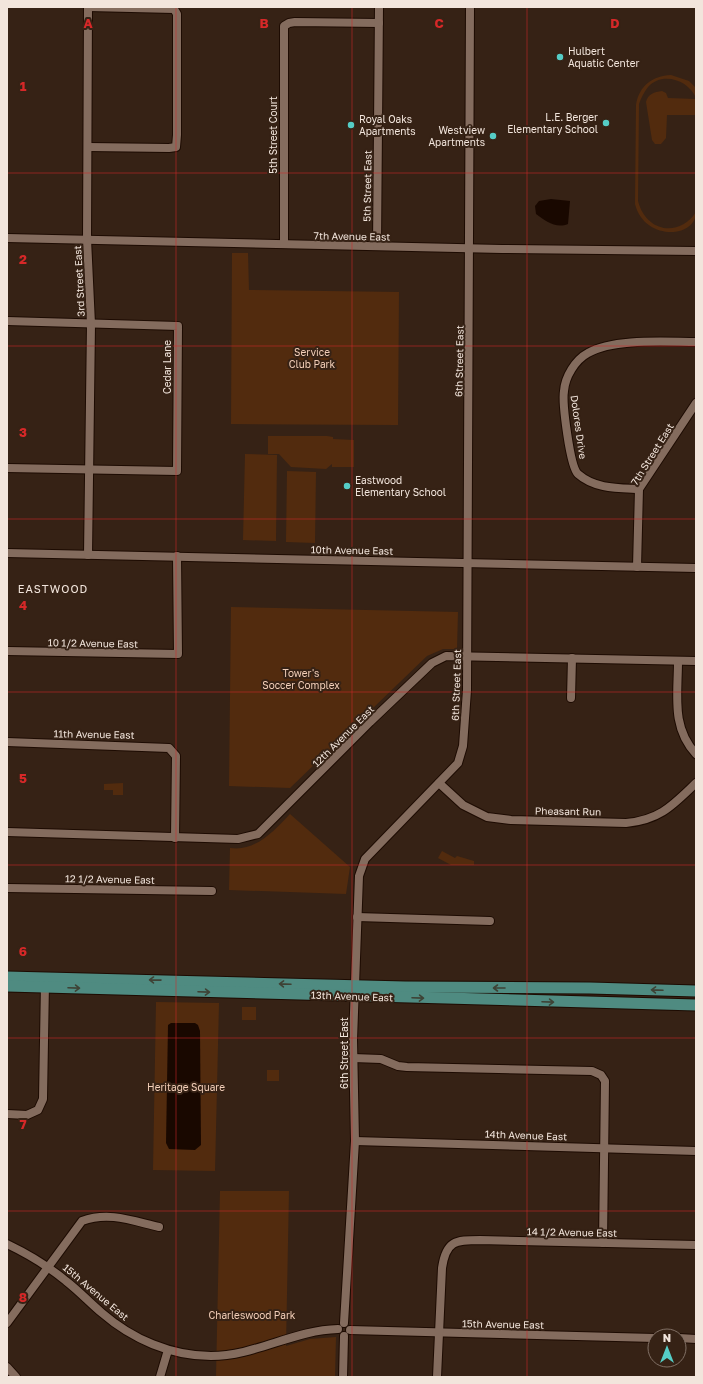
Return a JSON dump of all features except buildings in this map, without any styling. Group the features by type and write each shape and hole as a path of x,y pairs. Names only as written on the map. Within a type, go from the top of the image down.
{"main road":[{"name":"13th Avenue East","path":"7,977 45,982 355,991 696,1005"},
{"name":"13th Avenue East","path":"7,986 45,982"},
{"name":"13th Avenue East","path":"355,991 696,991"}],"street":[{"path":"88,7 174,9 177,14 176,147 88,147"},
{"name":"3rd Street East","path":"88,7 87,239 91,324 88,555"},
{"name":"5th Street East","path":"377,246 379,7"},
{"name":"6th Street East","path":"344,1323 355,1141 353,1058 359,876 365,859 458,763 463,746 467,656 468,563 470,7"},
{"name":"5th Street Court","path":"284,244 284,26 295,22 379,23"},
{"name":"7th Avenue East","path":"7,238 470,248 696,251"},
{"path":"7,321 91,324"},
{"name":"Cedar Lane","path":"89,470 177,471 178,326 91,324"},
{"name":"Dolores Drive","path":"639,489 610,488 591,483 577,473 570,450 565,415 563,391 568,375 588,353 611,345 642,342 696,342"},
{"name":"7th Street East","path":"637,567 639,489 696,403"},
{"path":"7,468 89,470"},
{"name":"10th Avenue East","path":"7,553 696,568"},
{"name":"10 1/2 Avenue East","path":"7,651 178,654 177,556"},
{"name":"12th Avenue East","path":"7,832 238,839 258,834 370,722 432,663 446,656 696,661"},
{"path":"571,698 572,658"},
{"path":"678,661 679,726 686,743 696,754"},
{"name":"11th Avenue East","path":"7,742 169,748 176,756 175,838"},
{"name":"Pheasant Run","path":"439,783 463,805 487,817 511,820 638,822 658,816 667,810 696,783"},
{"name":"12 1/2 Avenue East","path":"7,888 212,891"},
{"path":"357,917 490,921"},
{"path":"7,1114 27,1115 38,1110 43,1099 45,982"},
{"path":"353,1058 381,1060 398,1066 407,1067 592,1071 602,1075 605,1081 603,1243"},
{"name":"14th Avenue East","path":"355,1141 696,1151"},
{"path":"7,1323 82,1221 95,1216 116,1216 159,1227"},
{"name":"14 1/2 Avenue East","path":"439,1333 444,1254 451,1244 461,1240 696,1245"},
{"name":"15th Avenue East","path":"7,1244 48,1266 118,1326 141,1339 168,1350 210,1356 235,1355 311,1332 341,1333"},
{"path":"341,1333 349,1334 349,1325 344,1323 340,1325 343,1377"},
{"name":"15th Avenue East","path":"350,1330 647,1338"},
{"path":"437,1377 439,1333"},
{"path":"160,1377 168,1350"},
{"path":"7,1367 16,1377"}],"green space":[{"path":"671,75 689,81 696,88 696,98 688,86 681,82 660,79 648,87 639,104 638,201 642,211 655,225 664,228 681,226 696,212 694,221 688,227 679,231 669,232 658,230 648,225 640,216 635,204 636,105 643,87 658,77"},
{"path":"662,91 666,93 668,98 695,99 695,115 667,115 666,138 661,144 655,144 652,140 646,102 648,97 652,94"},
{"name":"Service Club Park","path":"232,253 248,253 249,290 399,292 398,425 231,424"},
{"path":"268,436 327,436 333,437 333,439 354,440 354,467 332,467 332,464 326,469 291,467 279,454 268,454"},
{"path":"245,454 277,455 276,541 243,540"},
{"path":"287,471 316,472 315,543 286,542"},
{"name":"Tower's Soccer Complex","path":"231,607 458,612 457,649 443,649 427,656 290,788 229,786"},
{"path":"123,783 123,795 113,795 113,790 104,790 104,784"},
{"path":"290,814 350,867 346,894 229,890 230,848 248,847 256,843 271,833"},
{"path":"442,851 455,858 457,856 474,861 474,865 451,865 438,858"},
{"name":"Heritage Square","path":"156,1002 219,1003 215,1171 153,1170"},
{"path":"242,1007 256,1007 256,1020 242,1020"},
{"path":"267,1070 279,1070 279,1081 267,1081"},
{"name":"Charleswood Park","path":"220,1191 289,1191 286,1346 310,1339 336,1337 335,1377 216,1377"}],"shaded area":[{"path":"551,199 570,201 568,224 559,226 555,225 547,222 536,214 535,206 539,201"},
{"path":"171,1023 195,1023 198,1025 200,1031 201,1145 195,1150 169,1149 166,1143 168,1025"}],"place":[{"name":"Hulbert Aquatic Center","path":"560,57"},
{"name":"L.E. Berger Elementary School","path":"606,123"},
{"name":"Royal Oaks Apartments","path":"351,125"},
{"name":"Westview Apartments","path":"493,136"},
{"name":"Eastwood Elementary School","path":"347,486"}],"district":[{"name":"EASTWOOD","path":"53,589"}]}
